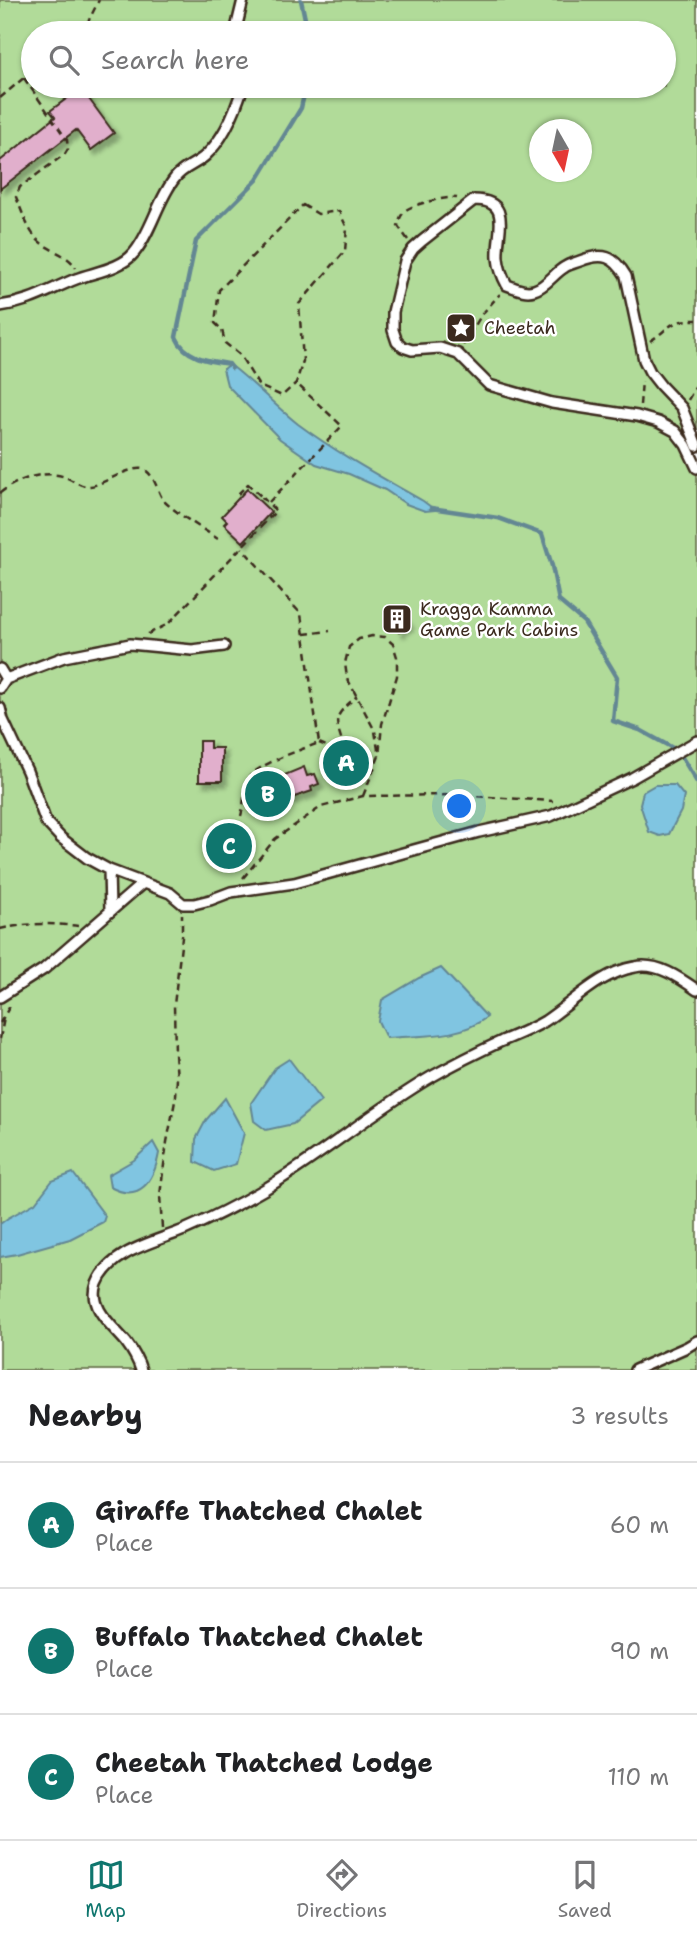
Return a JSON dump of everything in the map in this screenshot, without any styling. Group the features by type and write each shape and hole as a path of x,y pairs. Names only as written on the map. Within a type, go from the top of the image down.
{"lane":[{"path":"238,21 243,0"},
{"path":"0,306 24,302 81,277 115,266 132,256 174,179 183,169 203,158 217,141 239,98"},
{"path":"697,446 682,408 661,386 644,360 626,276 619,264 611,258 587,258 565,267 533,291 508,285 501,274 498,261 502,221 499,212 483,200 474,200 413,249 405,261 393,312 393,330 397,342 403,347 412,350 440,348 458,354 489,385 552,402 658,422 675,431 686,445 697,468"},
{"path":"675,431 686,423"},
{"path":"0,669 3,684 64,657 130,644 192,650 224,646"},
{"path":"0,708 46,822 61,838 87,858 109,870 170,893 183,904 194,905 231,892 294,883 479,832 551,816 632,778 697,741"},
{"path":"109,870 110,911"},
{"path":"0,997 44,969 143,883"},
{"path":"141,1370 128,1345 100,1311 95,1298 96,1286 104,1271 119,1258 185,1230 261,1192 431,1077 543,1022 609,976 637,966 650,967 681,978 697,990"},
{"path":"635,1370 697,1341"}],"path":[{"path":"88,21 99,0"},
{"path":"0,98 21,80"},
{"path":"38,98 67,140 68,149 65,155 20,187 16,197 32,233 40,242 71,260 81,277"},
{"path":"413,249 398,226 407,210 452,197 474,200"},
{"path":"303,205 318,215 339,211 347,228 345,251 299,304 303,361 296,383 282,396 260,386 240,355 225,343 222,330 215,323 219,290 303,205"},
{"path":"458,354 482,314 508,285"},
{"path":"641,346 655,339 674,323 697,320"},
{"path":"637,416 644,360"},
{"path":"269,502 342,426 296,383"},
{"path":"682,408 697,384"},
{"path":"0,493 27,478 61,475 85,486 103,483 138,468 145,470 152,478 163,499 218,539"},
{"path":"130,644 168,624 276,511 248,484 238,494"},
{"path":"242,549 299,610 319,743"},
{"path":"304,634 330,631"},
{"path":"363,796 379,756 382,724 397,676 397,657 393,644 385,637 372,636 359,639 349,647 345,663 347,678 375,732 379,756"},
{"path":"241,816 249,777 254,771 319,743 330,748 344,748 336,723 340,711 357,696"},
{"path":"281,758 282,763"},
{"path":"231,892 275,839 321,807 363,796 457,795 555,801"},
{"path":"162,1238 160,1195 176,1096 173,1014 183,904"},
{"path":"0,929 57,924 92,927"},
{"path":"0,1039 4,1018"}],"green space":[{"path":"0,0 697,0 697,1370 0,1370"}],"water":[{"path":"229,364 313,435 435,510 425,511 406,504 385,490 349,474 316,464 280,439 227,385 223,369"},
{"path":"655,785 675,785 684,796 681,811 669,834 660,836 649,832 640,804 643,792"},
{"path":"441,968 487,1017 452,1033 386,1038 378,1021 382,1000"},
{"path":"289,1059 321,1101 293,1124 266,1130 254,1121 251,1103 275,1068"},
{"path":"225,1098 244,1133 236,1164 214,1171 195,1162 196,1139 206,1120"},
{"path":"153,1142 159,1153 157,1163 144,1187 130,1192 110,1187 108,1175 134,1160"},
{"path":"73,1173 105,1216 103,1222 70,1239 0,1257 0,1224 35,1203 52,1181"}],"building":[{"path":"68,98 88,98 114,133 91,150 76,130 0,189 0,161 55,117 50,111"},
{"path":"247,489 271,512 243,542 224,524 227,521 222,516"},
{"name":"Kragga Kamma Game Park Cabins","path":"394,606 409,624 399,632 385,614"},
{"path":"199,741 210,741 210,748 222,748 222,781 199,781"},
{"path":"344,750 358,767 348,776 333,760"},
{"path":"304,767 307,776 315,774 319,784 311,787 312,791 265,807 258,786"},
{"path":"228,827 230,840 239,838 242,852 219,856 214,829"}],"waterway":[{"path":"301,0 305,21"},
{"path":"232,368 229,364 205,360 191,354 176,337 196,241 257,180 301,108 303,98"},
{"path":"431,508 498,518 542,534 559,601 584,622 617,677 613,721 640,730 678,751 697,782"}],"place":[{"name":"Cheetah","path":"461,328"},
{"name":"Kragga Kamma Game Park Cabins","path":"397,619"},
{"name":"Giraffe Thatched Chalet","path":"346,763"},
{"name":"Buffalo Thatched Chalet","path":"268,794"},
{"name":"Cheetah Thatched Lodge","path":"229,846"}]}
